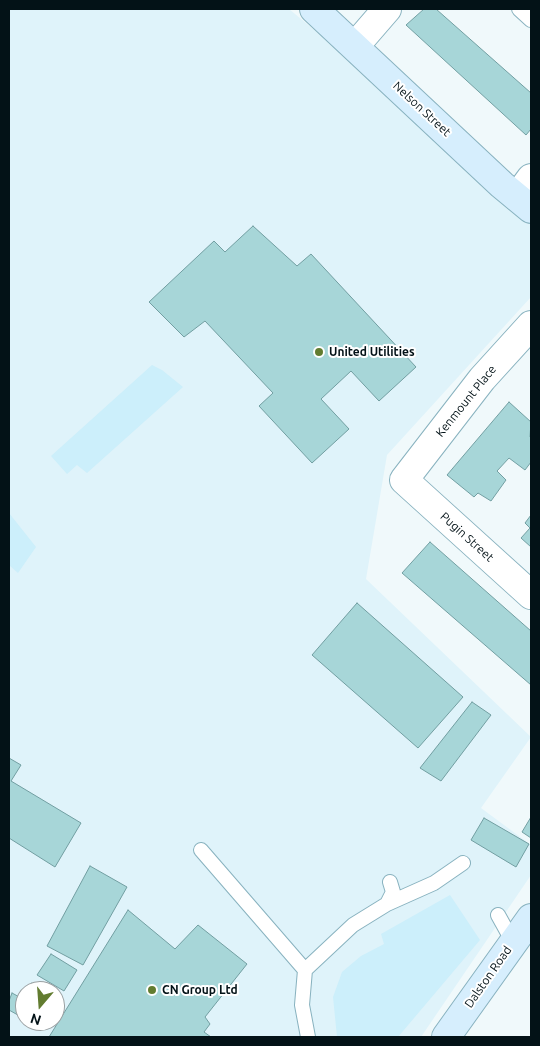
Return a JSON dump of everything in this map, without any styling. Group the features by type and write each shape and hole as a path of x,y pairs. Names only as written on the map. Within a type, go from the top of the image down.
{"street":[{"name":"Nelson Street","path":"314,9 527,195"},
{"path":"355,46 387,9"},
{"name":"Kenmount Place","path":"404,480 482,379 531,325"},
{"name":"Pugin Street","path":"404,480 531,595"},
{"name":"Dalston Road","path":"446,1037 531,918"}],"lane":[{"path":"518,9 531,20"},
{"path":"201,850 304,970 302,1005 308,1037"},
{"path":"304,970 354,924 388,904 434,883 463,862"},
{"path":"388,904 393,892 390,882"},
{"path":"498,915 513,942"}],"shaded area":[{"path":"9,9 289,9 502,185 531,216 531,297 387,455 366,579 531,737 481,808 531,845 531,875 421,1037 9,1037"},
{"path":"152,365 162,370 183,387 87,473 77,465 67,474 51,456"},
{"path":"9,513 36,547 18,573 9,565"},
{"path":"450,895 480,940 398,1037 337,1037 333,997 342,972 361,956 384,944 381,934"}],"building":[{"path":"424,9 436,9 531,93 531,129 526,135 406,25"},
{"name":"United Utilities","path":"253,226 297,266 311,254 416,367 379,401 351,371 321,399 349,429 312,463 259,406 273,393 205,321 184,337 149,302 214,241 225,252"},
{"path":"509,402 531,422 531,462 525,470 509,458 497,471 506,480 491,501 478,493 474,497 447,475"},
{"path":"531,515 531,547 521,538 530,528 525,523"},
{"path":"430,542 531,631 531,685 402,573"},
{"path":"357,603 463,697 418,748 312,655"},
{"path":"472,702 491,715 441,781 420,768"},
{"path":"9,758 21,765 11,781 81,823 55,867 9,838"},
{"path":"531,817 531,838 522,832"},
{"path":"484,818 529,844 516,867 471,840"},
{"path":"90,866 127,887 83,965 47,946"},
{"name":"CN Group Ltd","path":"128,910 175,949 198,925 247,964 205,1017 210,1024 204,1032 211,1037 49,1037 53,1031 65,1031 65,1011"},
{"path":"51,954 77,970 65,989 65,981 47,981 37,975"},
{"path":"12,993 15,995 15,1013 9,1010 9,1001"}],"place":[{"name":"United Utilities","path":"319,352"},
{"name":"CN Group Ltd","path":"152,990"}]}
